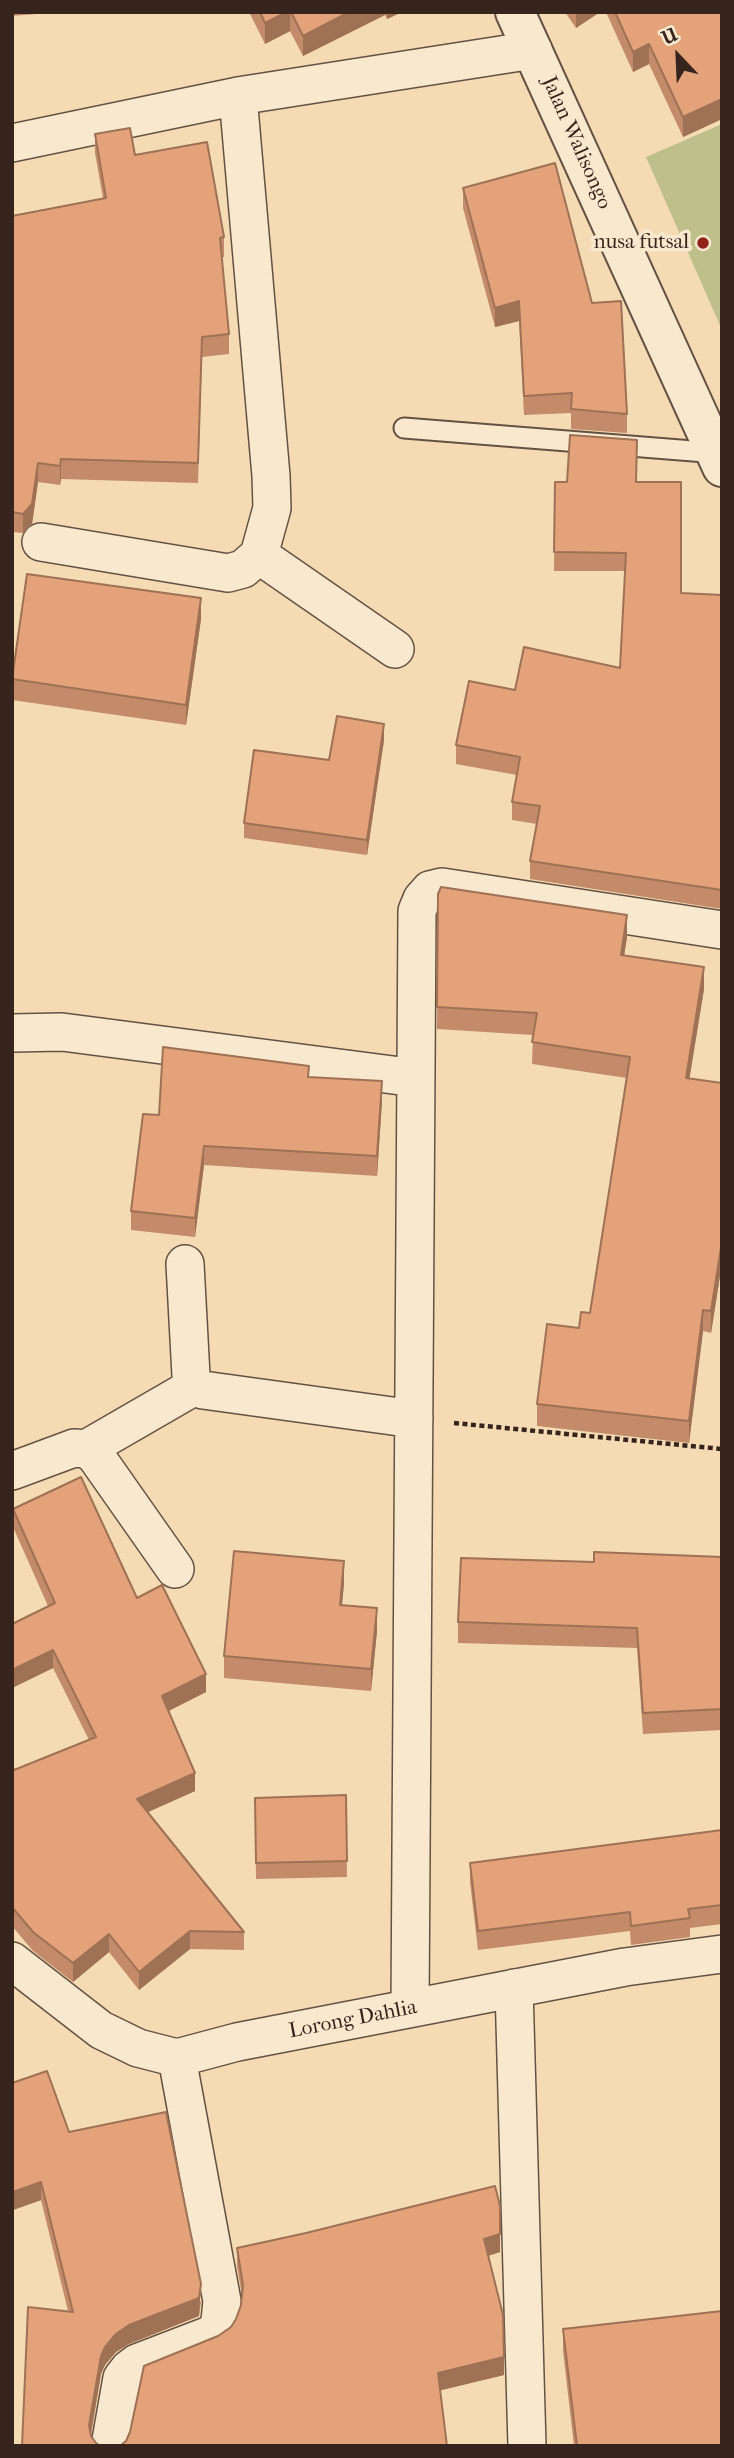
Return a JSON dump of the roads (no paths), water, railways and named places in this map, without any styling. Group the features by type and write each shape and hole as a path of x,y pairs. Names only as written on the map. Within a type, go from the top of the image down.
{"street":[{"name":"Jalan Walisongo","path":"515,12 720,457"},
{"path":"12,143 238,96 533,50"},
{"path":"41,542 228,573 243,569 259,555 272,508 271,476 238,96"},
{"path":"259,555 395,649"},
{"path":"410,2008 417,911 422,898 430,890 442,887 722,930"},
{"path":"12,1033 62,1032 416,1078"},
{"path":"186,1264 191,1376 195,1386 203,1390 414,1419"},
{"path":"86,1449 195,1386"},
{"path":"12,1471 75,1448 86,1449 95,1455 175,1569"},
{"name":"Lorong Dahlia","path":"12,1961 101,2030 138,2048 177,2058 237,2042 625,1966 722,1954"},
{"path":"513,1988 527,2446"},
{"path":"110,2446 122,2378 129,2369 137,2363 210,2335 217,2329 220,2320 222,2301 177,2058"}],"lane":[{"path":"404,428 720,457"}],"place":[{"name":"nusa futsal","path":"703,243"}]}
